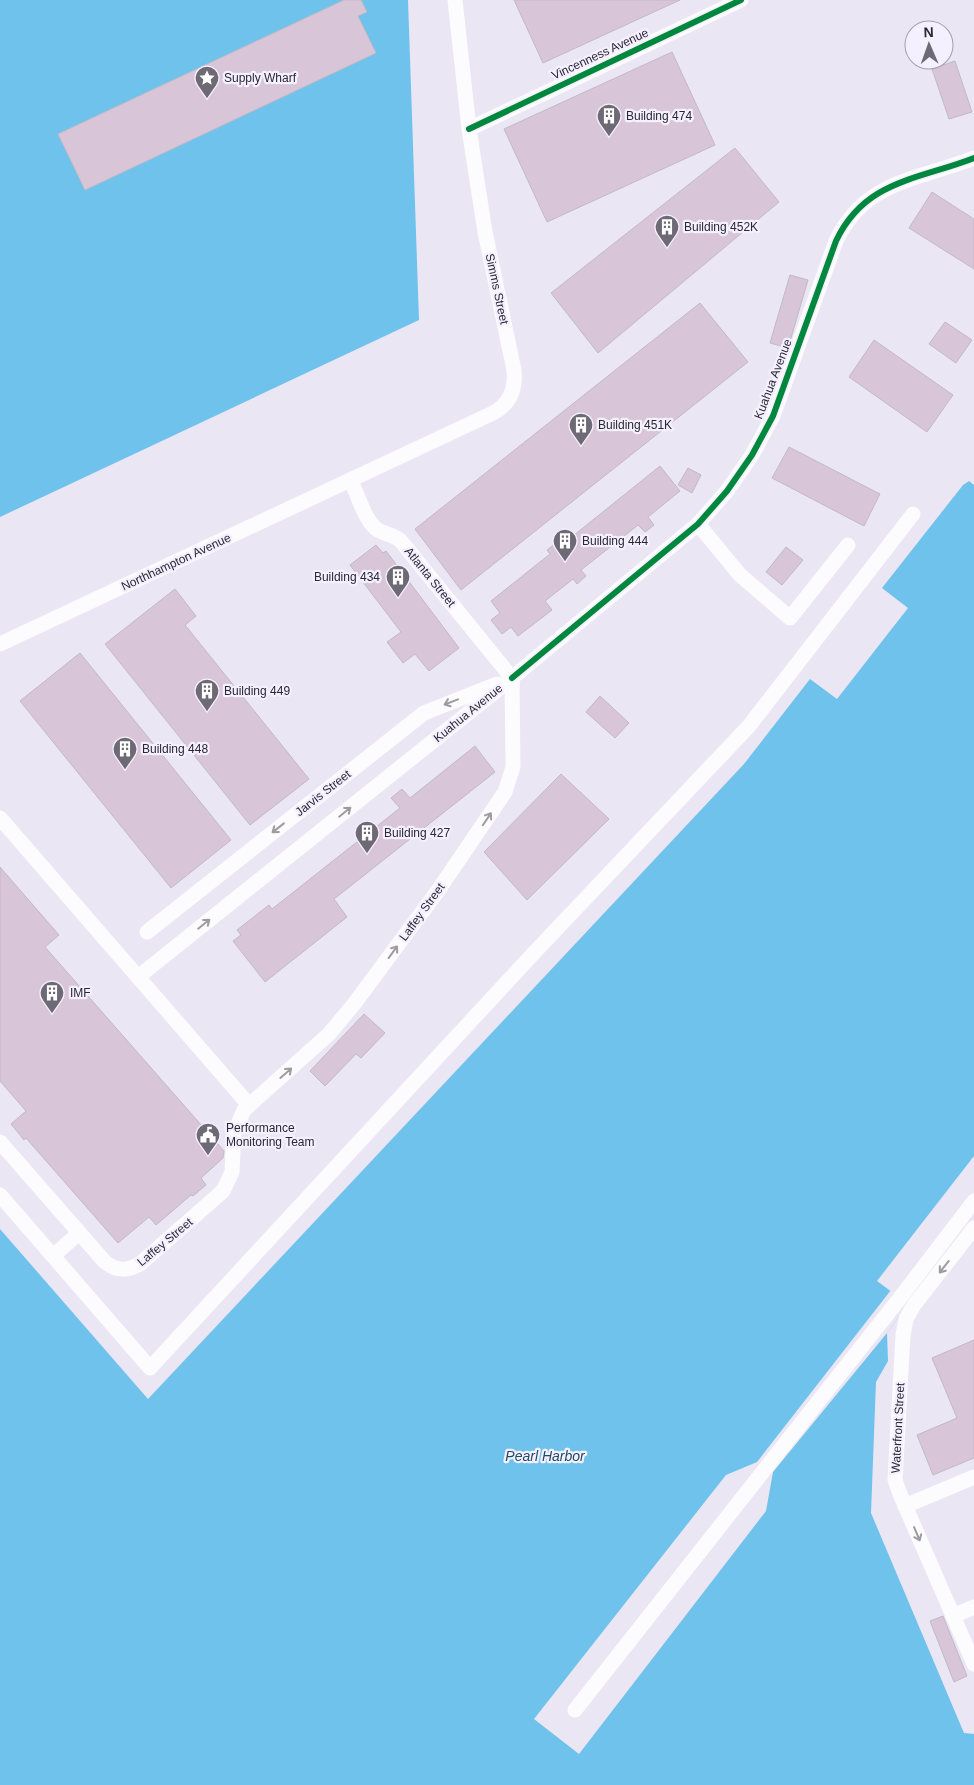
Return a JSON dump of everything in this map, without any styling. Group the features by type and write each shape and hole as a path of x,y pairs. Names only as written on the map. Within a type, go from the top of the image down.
{"street":[{"name":"Simms Street","path":"352,481 498,410 506,402 514,387 514,370 485,232 469,129 455,0"},
{"name":"Vincenness Avenue","path":"469,129 741,0"},
{"name":"Kuahua Avenue","path":"138,977 512,678 698,524 727,491 752,454 772,416 836,241 850,217 859,207 881,191 974,158"},
{"name":"Northhampton Avenue","path":"0,644 352,481"},
{"name":"Atlanta Street","path":"352,481 372,524 380,531 391,534 400,540 512,678"},
{"path":"0,1195 150,1368 531,956 749,726 913,514"},
{"path":"698,524 740,574 790,618 848,545"},
{"name":"Jarvis Street","path":"147,932 424,712 512,678"},
{"name":"Laffey Street","path":"0,1142 110,1266 126,1269 141,1263 218,1196 227,1185 233,1165 234,1132 244,1110 300,1062 329,1034 354,1004 437,892 505,792 513,767 512,678"},
{"path":"0,818 249,1105"},
{"path":"576,1710 974,1201"},
{"name":"Waterfront Street","path":"974,1228 914,1305 904,1327 896,1480 905,1506 974,1664"},
{"path":"53,1256 79,1233"},
{"path":"905,1506 974,1478"},
{"path":"953,1616 974,1607"}],"water":[{"path":"0,0 408,0 419,320 0,517"},
{"name":"Pearl Harbor","path":"969,481 974,485 974,1156 877,1281 908,1304 887,1333 888,1361 876,1382 871,1513 964,1733 974,1734 974,1785 0,1785 0,1229 148,1399 744,764 810,679 837,699 908,608 882,588 963,485"}],"pier":[{"path":"891,1290 908,1304 887,1333 773,1472 766,1511 579,1754 534,1719 726,1475 757,1462"}],"building":[{"path":"344,0 361,0 367,12 358,16 376,53 85,190 58,134"},
{"path":"514,0 680,0 543,63"},
{"name":"Building 474","path":"672,52 715,145 547,222 504,129"},
{"path":"954,61 972,112 949,119 932,70 954,70"},
{"name":"Building 452K","path":"735,148 779,202 598,353 551,293"},
{"path":"932,192 974,219 974,269 909,228"},
{"path":"790,275 808,280 788,348 770,343"},
{"name":"Building 451K","path":"700,303 748,362 461,590 415,529"},
{"path":"945,322 972,340 956,363 929,344"},
{"path":"874,340 953,395 927,432 849,377"},
{"path":"789,447 880,494 864,526 772,478"},
{"name":"Building 444","path":"660,466 680,491 648,517 654,525 645,532 638,525 581,570 586,576 577,584 573,579 545,601 552,610 518,636 511,627 502,634 491,620 500,613 491,601 550,554 547,550 560,540 563,544"},
{"path":"688,468 701,475 692,493 678,485"},
{"name":"Building 434","path":"376,545 383,553 386,551 459,648 429,671 415,654 403,663 387,642 401,632 350,565"},
{"path":"786,547 803,560 782,585 766,572"},
{"name":"Building 449","path":"175,589 196,616 185,625 309,779 250,825 105,644"},
{"name":"Building 448","path":"80,653 231,840 171,888 20,701"},
{"path":"600,696 629,723 615,738 586,712"},
{"name":"Building 427","path":"475,746 495,772 334,899 347,917 265,982 233,941 241,935 237,930 269,905 272,909 400,808 391,798 402,789 410,798"},
{"path":"561,774 609,819 527,900 484,852"},
{"name":"IMF","path":"0,867 59,935 45,947 224,1151 223,1158 201,1178 206,1185 193,1196 191,1195 156,1225 149,1217 118,1243 26,1138 24,1140 11,1124 26,1111 0,1081"},
{"path":"364,1014 385,1033 361,1058 356,1054 325,1086 310,1071"},
{"path":"974,1340 974,1458 933,1475 917,1435 957,1418 932,1358"},
{"path":"943,1616 967,1676 954,1682 930,1621"}],"cycle path":[{"path":"469,129 741,0"},
{"path":"512,678 698,524 727,491 752,455 773,416 836,241 848,221 862,205 895,185 974,158"}],"place":[{"name":"Supply Wharf","path":"207,99"},
{"name":"Building 474","path":"609,137"},
{"name":"Building 452K","path":"667,248"},
{"name":"Building 451K","path":"581,446"},
{"name":"Building 444","path":"565,562"},
{"name":"Building 434","path":"398,598"},
{"name":"Building 449","path":"207,712"},
{"name":"Building 448","path":"125,770"},
{"name":"Building 427","path":"367,854"},
{"name":"IMF","path":"52,1014"},
{"name":"Performance Monitoring Team","path":"208,1156"}]}
